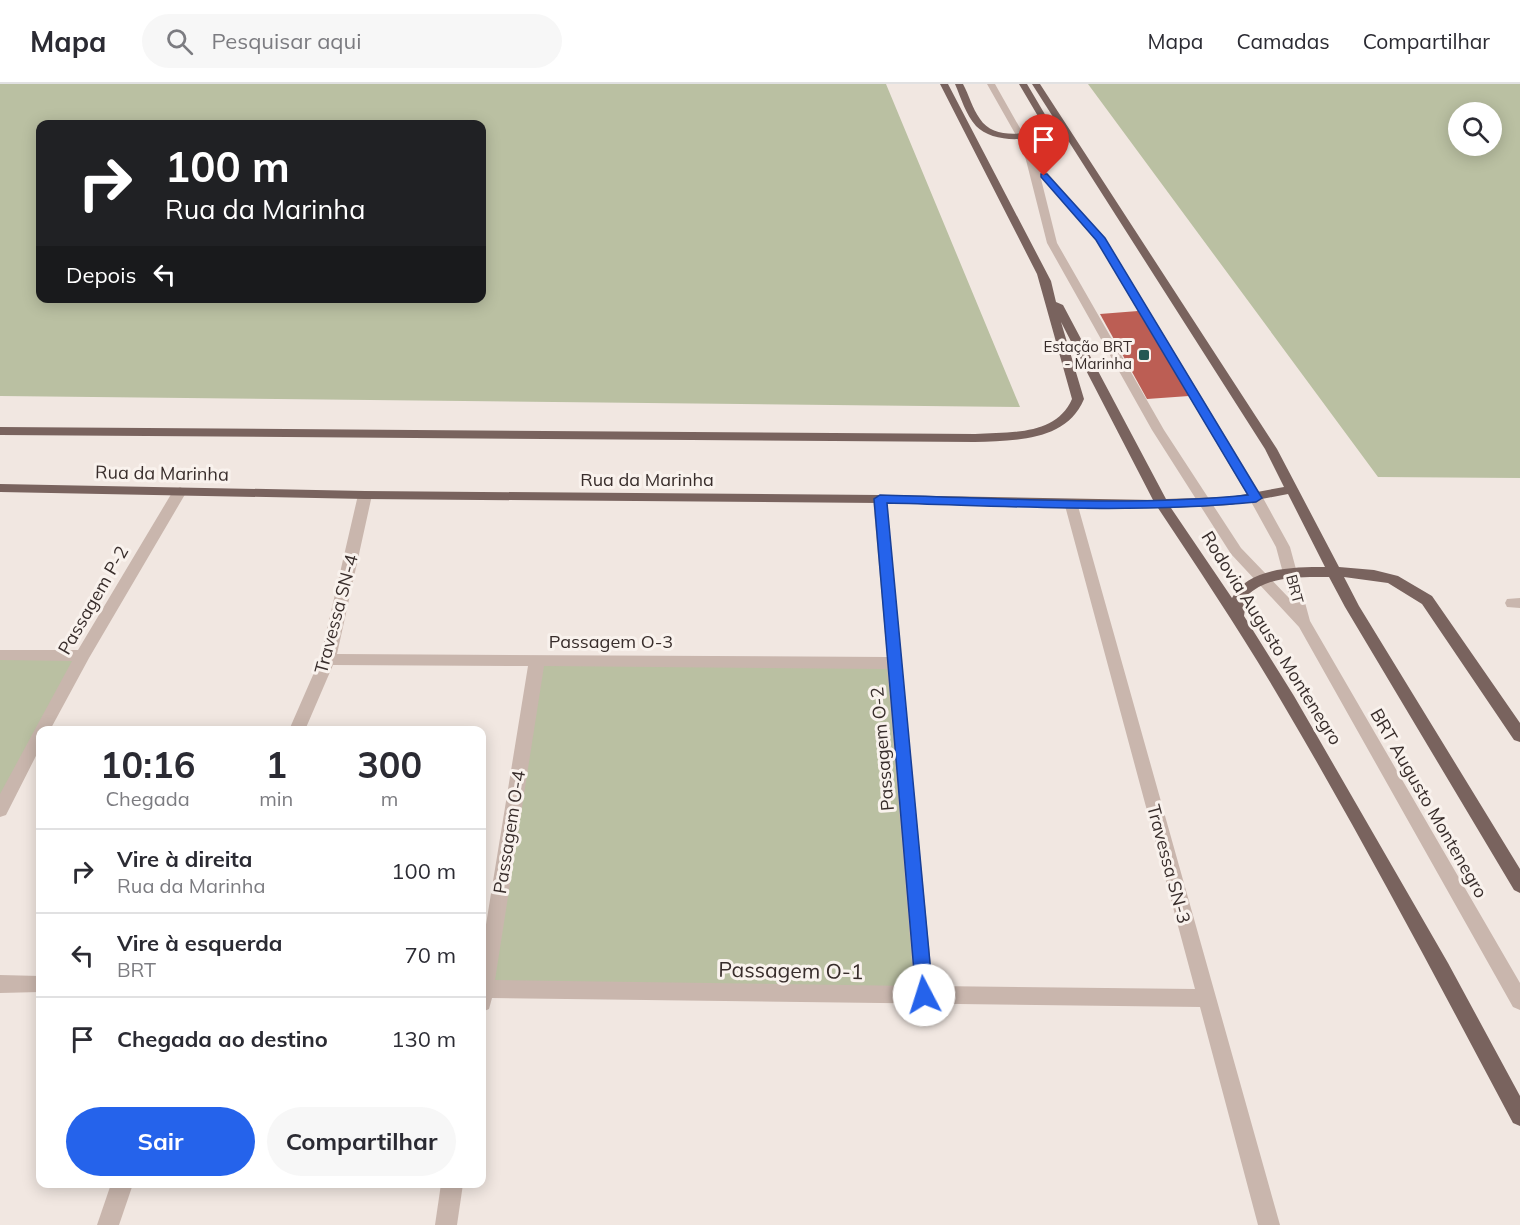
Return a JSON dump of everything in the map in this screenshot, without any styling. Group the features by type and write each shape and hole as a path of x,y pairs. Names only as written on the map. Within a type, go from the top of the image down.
{"main road":[{"name":"Rodovia Augusto Montenegro","path":"944,84 1162,504 1237,616 1301,721 1436,959 1520,1116"},
{"path":"959,84 979,124 986,130 1021,136 1036,135 1046,129 1046,123 1023,84"},
{"path":"1036,84 1271,448 1352,607 1520,885"},
{"path":"0,431 963,438 1022,435 1050,427 1070,415 1078,399 1042,274"},
{"name":"Rua da Marinha","path":"0,488 365,495 880,499 1162,504 1256,498 1293,489"},
{"path":"1237,616 1237,606 1244,590 1262,579 1291,574 1360,573 1390,579 1410,587 1427,600 1520,736"}],"street":[{"name":"BRT","path":"991,84 1021,136 1030,160 1052,243 1158,430 1236,551 1304,623"},
{"name":"BRT","path":"1030,160 1100,238 1256,498 1283,548 1304,623"},
{"name":"Passagem P-2","path":"44,726 82,656 180,491"},
{"name":"Travessa SN-4","path":"299,726 328,659 365,495"},
{"name":"Passagem O-2","path":"880,499 924,995"},
{"name":"Travessa SN-3","path":"1071,502 1269,1225"},
{"name":"BRT Augusto Montenegro","path":"1304,623 1520,1001"},
{"path":"0,655 82,656"},
{"name":"Passagem O-3","path":"328,659 893,663"},
{"name":"Passagem O-4","path":"486,977 537,660"},
{"name":"Passagem P-2","path":"0,810 36,742"},
{"path":"0,984 36,984"},
{"name":"Passagem O-1","path":"486,996 924,995 1206,998"},
{"path":"108,1225 121,1188"},
{"path":"446,1225 451,1188"}],"green space":[{"path":"0,84 886,84 1020,407 0,396"},
{"path":"1088,84 1520,84 1520,478 1378,477"},
{"path":"0,655 82,656 45,726 36,726 36,742 0,810"},
{"path":"537,660 893,663 924,995 486,989 486,977"}],"building":[{"name":"Estação BRT - Marinha","path":"1138,311 1189,396 1147,399 1100,314"}],"place":[{"name":"Estação BRT - Marinha","path":"1144,355"}],"route":[{"path":"924,995 880,499 1135,505 1203,503 1256,498 1100,238 1044,176"}]}
